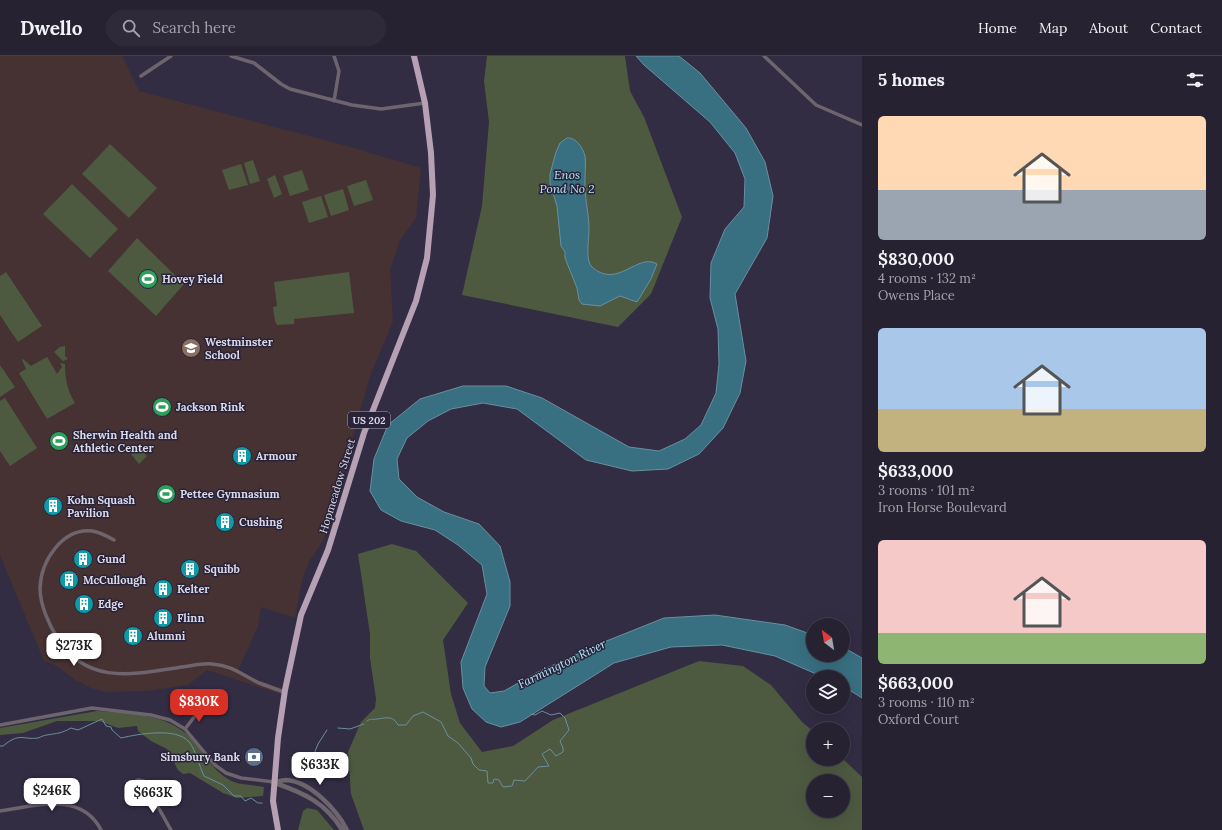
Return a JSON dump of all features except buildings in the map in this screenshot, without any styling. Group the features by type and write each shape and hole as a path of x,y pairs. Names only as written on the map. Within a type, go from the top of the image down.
{"highway":[{"name":"Hopmeadow Street","path":"278,830 273,801 284,692 302,615 328,550 364,434 416,301 427,258 433,196 431,153 425,103 414,56"}],"street":[{"path":"141,76 171,56"},
{"path":"231,56 254,63 290,89 361,108 381,110 425,103"},
{"path":"334,56 339,71 334,101"},
{"path":"764,56 816,105 862,125"},
{"path":"114,540 94,531 83,531 73,534 57,547 45,566 41,582 42,603 54,633 68,652 88,666 104,673 121,675 207,663 224,665 236,669 259,683 284,692"},
{"path":"0,726 83,709 102,708 160,716 185,729 214,765 226,773 241,778 274,782 300,791 320,803 336,819 342,830"},
{"path":"185,729 201,708"},
{"path":"274,782 287,780 317,794 332,808 347,830"},
{"path":"146,789 153,798 171,830"},
{"path":"0,811 63,803 77,807 88,814 101,830"}],"shaded area":[{"name":"Westminster School","path":"0,56 122,56 139,91 347,146 421,168 416,218 400,240 390,270 393,321 370,376 324,539 310,560 303,576 295,618 261,607 258,626 237,673 282,688 280,694 207,670 188,685 147,691 106,692 91,688 74,679 55,665 44,661 0,555"}],"green space":[{"path":"487,56 625,56 630,91 644,117 682,217 651,294 618,327 462,295 482,206 489,122 484,81"},
{"path":"110,144 157,188 129,218 82,174"},
{"path":"253,160 260,181 250,184 244,163"},
{"path":"241,164 248,185 229,190 222,170"},
{"path":"302,170 309,190 290,196 283,176"},
{"path":"275,175 282,194 274,198 267,179"},
{"path":"366,180 373,200 354,206 347,186"},
{"path":"72,184 118,229 90,258 43,214"},
{"path":"343,189 349,210 331,216 324,195"},
{"path":"321,196 328,217 309,223 302,202"},
{"name":"Hovey Field","path":"137,238 184,284 156,316 108,271"},
{"path":"6,272 42,326 18,342 0,315 0,276"},
{"path":"349,272 354,313 294,319 294,324 277,325 273,307 277,306 274,282"},
{"path":"65,346 65,356 68,359 63,361 54,352 60,347"},
{"path":"47,357 57,374 62,367 60,363 65,364 67,384 75,403 47,419 19,373 26,369 22,360 23,359 31,366"},
{"path":"0,365 15,387 0,397"},
{"path":"5,398 37,448 10,466 0,451 0,401"},
{"path":"139,447 147,456 139,464 131,454"},
{"path":"392,544 416,551 468,603 443,640 451,694 460,723 482,752 513,746 553,720 699,661 743,666 771,685 806,725 806,766 850,766 862,777 862,830 364,830 351,794 348,752 361,722 375,708 376,699 370,658 370,634 358,554"},
{"path":"97,711 129,713 150,717 171,724 188,735 211,764 225,777 237,783 264,787 263,796 237,798 223,793 190,773 183,774 178,770 167,749 151,741 138,731 137,726 118,728 99,721 57,721 23,733 0,735 0,728"},
{"path":"307,808 317,810 334,830 298,830 303,811"}],"water":[{"name":"Farmington River","path":"636,56 679,56 700,73 746,128 765,162 773,196 767,238 735,294 746,361 740,393 723,428 699,454 668,469 632,471 586,460 517,409 483,403 451,409 428,421 407,438 397,459 399,479 417,497 444,512 479,524 500,546 510,582 510,606 485,667 484,686 490,693 504,691 538,672 604,642 664,618 715,615 785,625 806,632 806,662 850,662 850,651 862,658 862,698 850,690 850,670 807,670 775,656 722,645 671,647 614,663 520,722 501,727 486,722 472,709 463,688 461,662 487,594 482,565 458,545 435,530 401,521 381,510 370,491 374,459 388,425 420,399 463,386 506,386 542,398 629,447 659,451 685,439 701,425 716,393 719,364 718,329 710,298 711,263 725,229 744,207 745,179 735,153 710,122 644,65"},
{"name":"Enos Pond No 2","path":"567,138 573,139 579,144 585,156 585,192 589,229 588,255 592,267 601,273 610,275 619,273 642,263 650,262 657,264 651,279 637,302 620,296 600,306 582,304 579,300 577,288 565,258 565,252 561,246 557,206 550,183 550,174 556,152 560,143"}],"waterway":[{"path":"367,721 371,719 392,718 398,725 406,725 413,716 423,712 441,722 448,736 458,743 471,758 473,764 479,770 487,771 488,783 493,783 494,779 499,780 503,787 512,786 514,780 525,781 538,767 549,766 542,754 550,749 556,756 563,752 560,741 569,730 565,718 560,713 551,715 542,711 535,715 531,714"},
{"path":"0,746 3,746 17,738 38,738 71,728 78,730 102,719 106,726 111,727 112,730 121,738 157,733 176,734 189,742 196,754 204,776 223,785 234,796 241,796 245,801 251,798 258,803 262,803"},
{"path":"338,728 350,729 364,724"},
{"path":"300,774 305,762 314,754 318,744 327,730"}],"place":[{"name":"Hovey Field","path":"148,279"},
{"name":"Westminster School","path":"191,348"},
{"name":"Jackson Rink","path":"162,407"},
{"name":"Sherwin Health and Athletic Center","path":"59,441"},
{"name":"Armour","path":"242,456"},
{"name":"Pettee Gymnasium","path":"166,494"},
{"name":"Kohn Squash Pavilion","path":"53,506"},
{"name":"Cushing","path":"225,522"},
{"name":"Gund","path":"83,559"},
{"name":"Squibb","path":"190,569"},
{"name":"McCullough","path":"69,580"},
{"name":"Kelter","path":"163,589"},
{"name":"Edge","path":"84,604"},
{"name":"Flinn","path":"163,618"},
{"name":"Alumni","path":"133,636"},
{"name":"Simsbury Bank","path":"254,757"}]}
